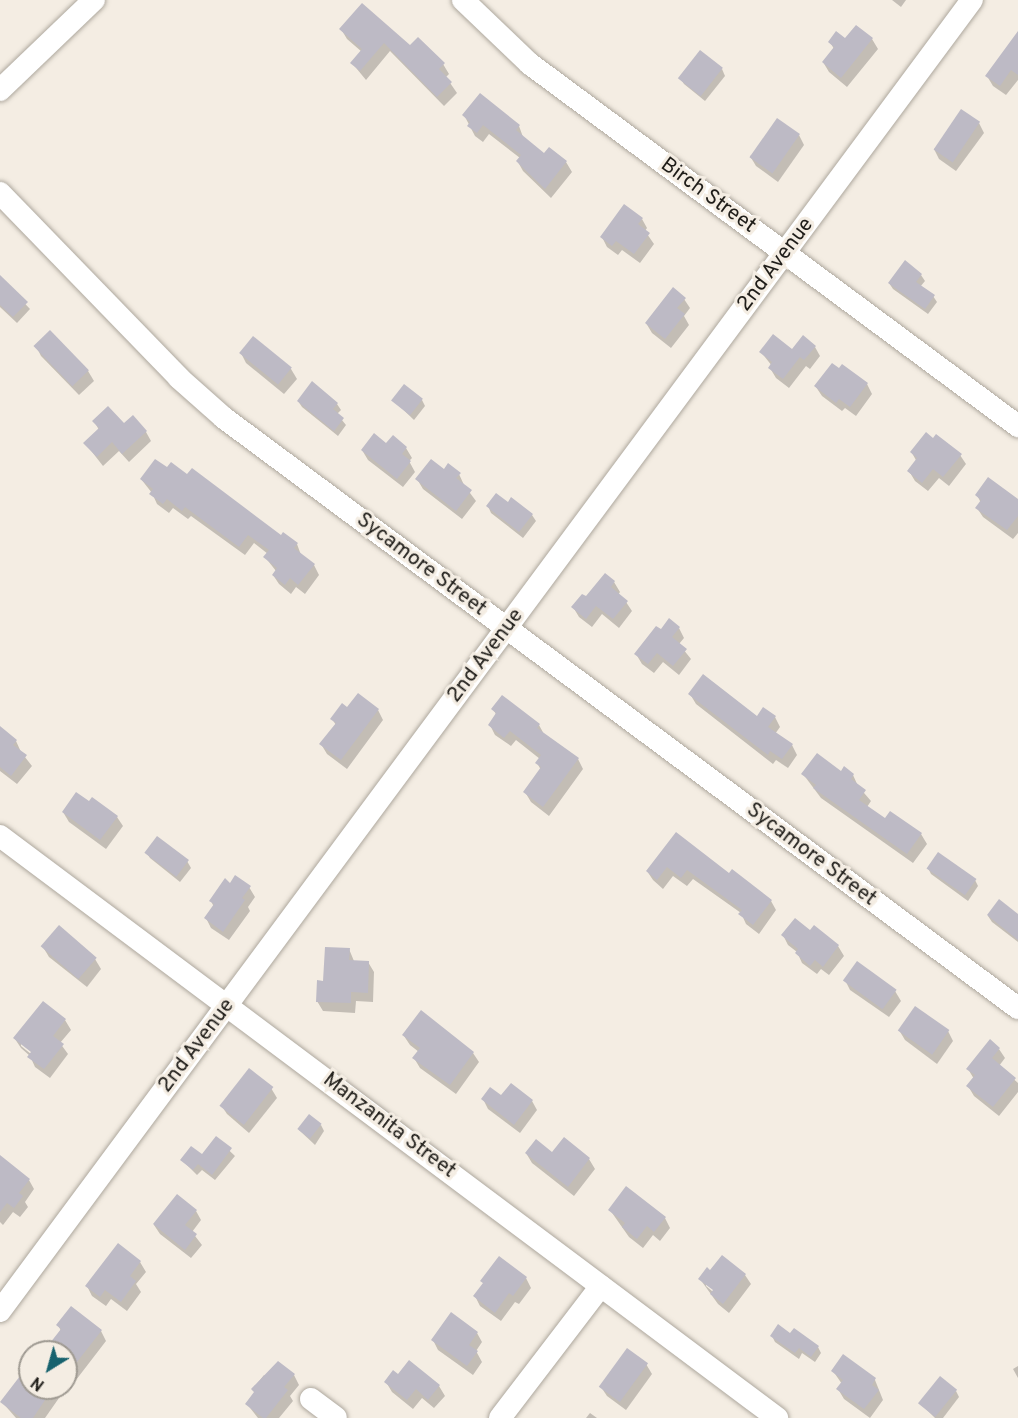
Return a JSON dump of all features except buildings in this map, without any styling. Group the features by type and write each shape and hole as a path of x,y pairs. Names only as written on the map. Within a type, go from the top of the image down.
{"street":[{"path":"0,90 94,0"},
{"name":"Birch Street","path":"463,0 530,64 1018,426"},
{"name":"2nd Avenue","path":"0,1311 972,0"},
{"name":"Sycamore Street","path":"0,193 179,378 209,405 506,629 1018,1008"},
{"name":"Manzanita Street","path":"0,836 777,1418"},
{"path":"500,1418 601,1286"},
{"path":"311,1399 336,1418"}]}
